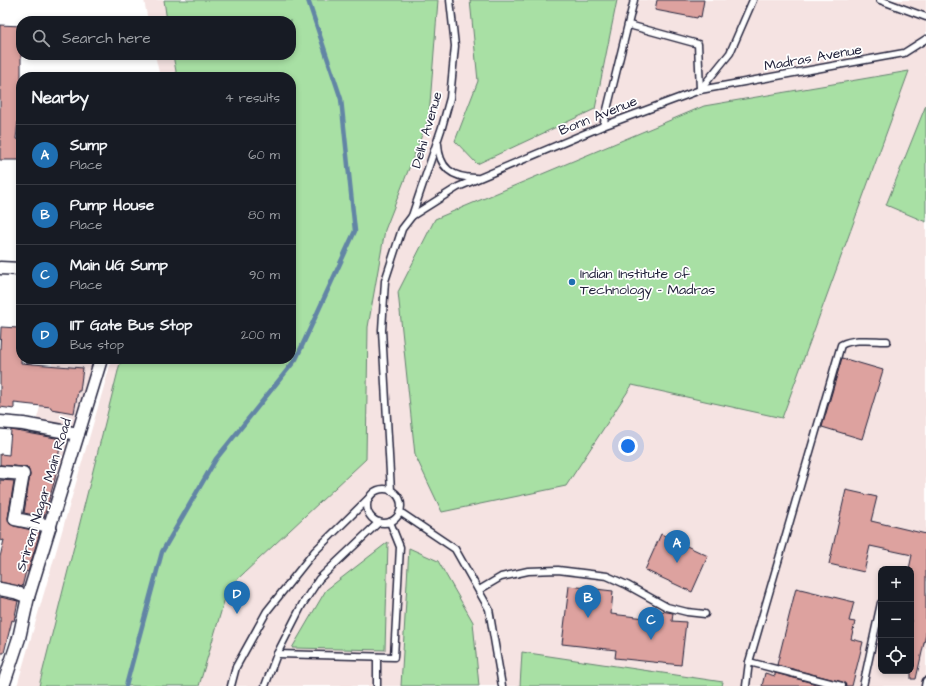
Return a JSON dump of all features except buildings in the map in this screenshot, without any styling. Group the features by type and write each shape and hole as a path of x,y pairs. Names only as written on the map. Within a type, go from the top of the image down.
{"street":[{"path":"0,268 16,269"},
{"name":"Sriram Nagar Main Road","path":"3,686 19,638 28,597 99,364"},
{"path":"0,422 23,424 78,434"},
{"path":"0,472 23,474 15,519 50,526"},
{"path":"0,589 15,592 28,597"}],"lane":[{"name":"Delhi Avenue","path":"412,216 438,140 450,98 455,46 450,0"},
{"path":"603,126 634,0"},
{"path":"700,90 730,53 753,0"},
{"path":"880,0 926,17"},
{"path":"629,25 698,44 700,90"},
{"name":"Madras Avenue","path":"700,90 904,53 926,39"},
{"name":"Bonn Avenue","path":"412,216 458,187 603,126 700,90"},
{"path":"438,140 439,157 449,171 463,177 479,178"},
{"path":"391,491 382,330 385,281 402,229 412,216"},
{"path":"746,686 749,662 841,345 860,341 887,341"},
{"path":"230,686 236,667 267,611 314,552 368,499 371,494 381,489 391,491 399,497 401,507 400,512 394,520 390,522 379,522 370,515 367,504 368,499"},
{"path":"400,512 455,549 489,608 502,686"},
{"path":"265,686 277,654 302,605 319,579 379,522"},
{"path":"277,654 394,657 400,546 390,522"},
{"path":"479,590 501,577 528,571 558,570 607,576 667,607 687,612 705,614"},
{"path":"863,686 878,617"},
{"path":"376,686 378,657"},
{"path":"749,662 842,686"},
{"path":"925,686 926,681"}],"shaded area":[{"name":"Indian Institute of Technology - Madras","path":"144,0 926,0 926,105 887,204 926,222 926,686 17,686 111,364 296,364 296,72 159,72 156,60 296,60 296,16 147,16"},
{"path":"52,364 93,364 0,664 0,555"}],"green space":[{"path":"164,0 438,0 429,117 385,230 368,327 366,459 228,588 199,686 39,686 120,364 296,364 296,72 176,72 174,60 296,60 296,16 166,16"},
{"path":"470,0 617,0 595,109 477,164 455,141 478,81"},
{"path":"909,71 782,418 632,385 566,486 442,512 415,455 398,292 435,219 704,106"},
{"path":"926,105 926,222 886,205"},
{"path":"388,542 385,650 292,648 326,590"},
{"path":"409,548 438,561 473,622 479,686 401,686"},
{"path":"522,652 723,682 722,686 520,686"}],"waterway":[{"path":"296,359 355,231 341,99 308,0"},
{"path":"126,686 162,552 216,459 292,364"}],"place":[{"name":"Indian Institute of Technology - Madras","path":"572,282"},
{"name":"Sump","path":"677,563"},
{"name":"IIT Gate Bus Stop","path":"237,614"},
{"name":"Pump House","path":"588,618"},
{"name":"Main UG Sump","path":"651,640"}]}
